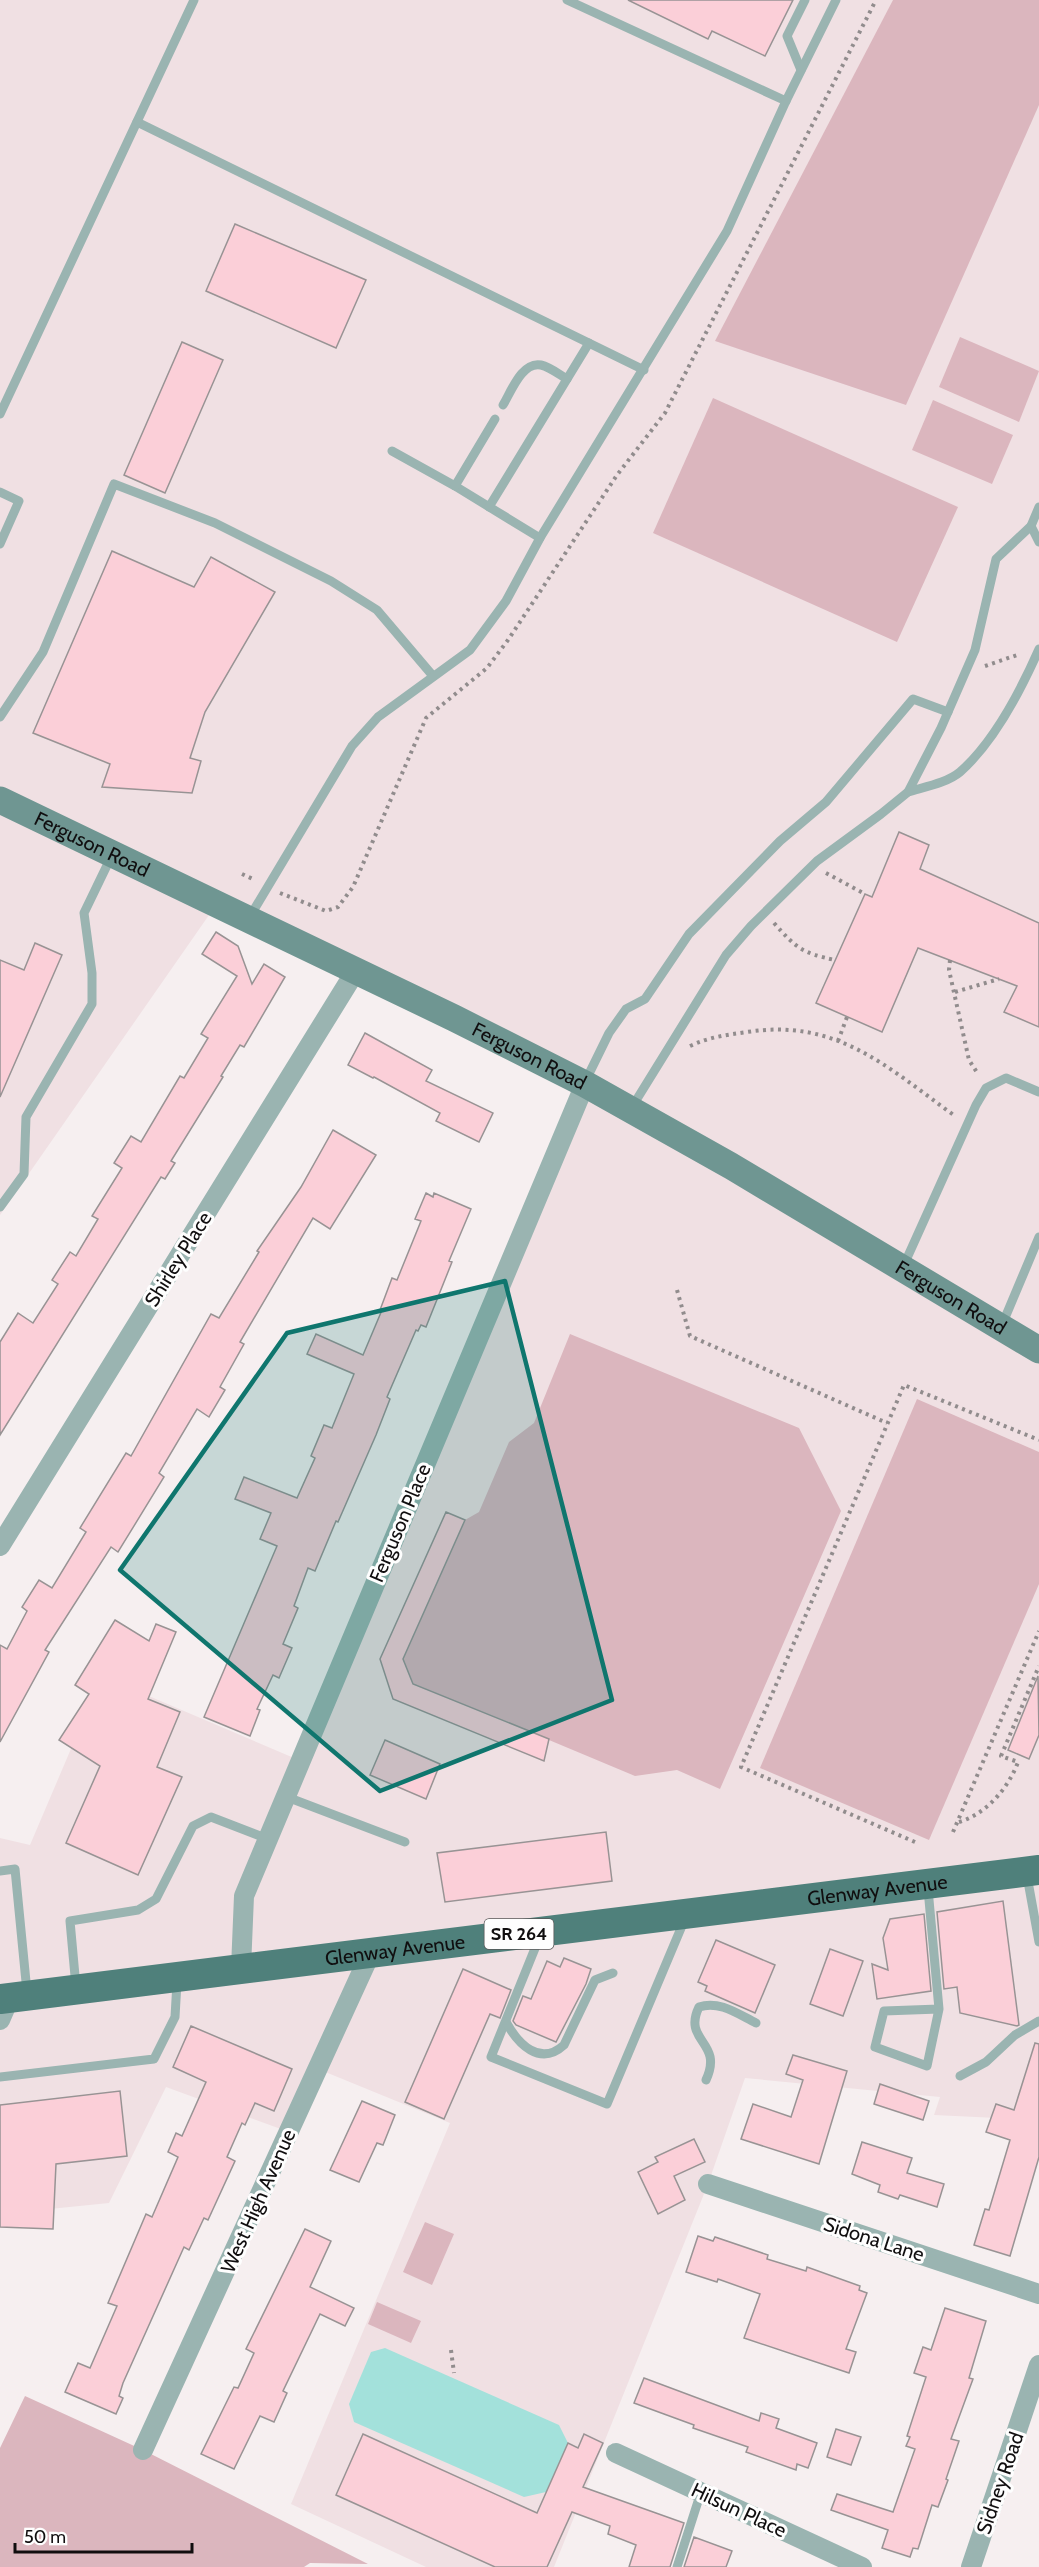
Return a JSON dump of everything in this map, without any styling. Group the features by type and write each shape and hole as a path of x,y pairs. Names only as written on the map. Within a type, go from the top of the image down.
{"main road":[{"name":"Glenway Avenue","path":"9,2003 76,1989 1033,1871"}],"street":[{"name":"Ferguson Road","path":"0,800 454,1018 585,1084 731,1166 1039,1350"},
{"name":"Shirley Place","path":"0,1546 355,972"},
{"name":"Ferguson Place","path":"241,1968 244,1896 585,1084"},
{"name":"West High Avenue","path":"143,2450 371,1952"},
{"name":"Sidona Lane","path":"708,2184 1039,2294"},
{"name":"Sidney Road","path":"971,2567 1039,2365"},
{"name":"Hilsun Place","path":"616,2453 862,2567"}],"lane":[{"path":"0,414 194,0"},
{"path":"567,0 786,101"},
{"path":"801,70 787,36 805,0"},
{"path":"248,920 352,746 378,717 470,651 506,601 540,538 727,231 786,101 836,0"},
{"path":"137,122 644,370"},
{"path":"489,507 589,343"},
{"path":"503,405 522,373 530,366 541,365 567,379"},
{"path":"455,486 495,419"},
{"path":"392,450 540,538"},
{"path":"0,717 43,652 114,484 215,523 331,581 377,610 433,676"},
{"path":"0,492 19,501 0,544"},
{"path":"908,792 948,712 975,650 996,559 1031,526 1039,507"},
{"path":"1031,526 1039,542"},
{"path":"630,1109 726,955 765,911 817,861 908,792 958,774 990,736 1015,699 1039,649"},
{"path":"585,1084 609,1033 626,1009 645,999 689,934 780,841 826,802 912,699 948,712"},
{"path":"0,1207 24,1173 26,1117 92,1004 92,973 84,913 112,854"},
{"path":"903,1268 986,1088 1006,1078 1039,1092"},
{"path":"1001,1327 1039,1237"},
{"path":"287,1797 405,1842"},
{"path":"76,1989 70,1921 138,1910 156,1899 192,1826 211,1817 269,1839"},
{"path":"0,1871 15,1869 9,2003"},
{"path":"1033,1871 1039,1942"},
{"path":"928,1884 939,2009 927,2066 874,2047 884,2011 939,2009"},
{"path":"542,1931 491,2057 607,2104 687,1913"},
{"path":"506,2022 521,2045 548,2055 555,2053 564,2045 595,1980 613,1972"},
{"path":"0,2077 154,2059 175,2017 177,1976"},
{"path":"706,2080 711,2069 712,2057 695,2030 694,2017 699,2007 709,2004 718,2005 756,2022"},
{"path":"960,2076 986,2062 1015,2035 1039,2021"},
{"path":"677,2567 701,2492"}],"path":[{"path":"302,903 326,911 338,907 353,887 426,718 487,668 617,475 665,413 876,0"},
{"path":"965,673 1027,652"},
{"path":"817,861 827,874 865,894"},
{"path":"765,911 794,946 817,956 835,960"},
{"path":"950,960 949,970 969,1060 986,1088"},
{"path":"955,992 999,978"},
{"path":"838,1041 847,1017"},
{"path":"670,1044 684,1049 708,1037 768,1029 810,1031 865,1053 967,1125"},
{"path":"677,1290 690,1336 887,1423"},
{"path":"915,1842 741,1767 904,1385 1039,1440"},
{"path":"954,1832 1039,1631"},
{"path":"958,1822 975,1817 1000,1794 1014,1772 1018,1762 1001,1756 1039,1666"},
{"path":"451,2350 454,2373"}],"highlighted area":[{"path":"505,1281 612,1700 380,1791 120,1570 287,1333"}],"shaded area":[{"path":"0,0 1039,0 1039,2120 934,2115 940,2097 745,2078 708,2184 554,2567 426,2567 291,2504 450,2123 318,2069 289,2132 166,2087 109,2203 0,2214 0,1838 30,1845 102,1676 301,1761 585,1084 216,905 0,1215"},
{"path":"893,0 1039,0 1039,105 906,405 715,341"},
{"path":"960,337 1039,371 1019,422 939,387"},
{"path":"713,398 958,507 897,642 653,533"},
{"path":"933,400 1013,435 992,484 912,450"},
{"path":"570,1334 799,1428 841,1511 720,1789 677,1770 635,1776 549,1740 544,1761 393,1699 380,1659 446,1512 465,1520 479,1512 509,1442 534,1423"},
{"path":"917,1399 1039,1452 1039,1584 929,1840 760,1768"},
{"path":"425,2222 454,2234 432,2285 403,2272"},
{"path":"377,2302 421,2321 411,2343 368,2324"},
{"path":"25,2396 143,2450 368,2564 310,2563 304,2567 0,2567 0,2448"}],"water":[{"path":"385,2348 559,2425 568,2443 546,2492 524,2497 354,2422 349,2404 371,2352"}],"building":[{"path":"628,0 793,0 765,56 712,31 708,39"},
{"path":"235,224 366,280 336,348 206,291"},
{"path":"182,342 223,360 165,493 124,475"},
{"path":"112,551 194,587 211,557 275,592 205,712 190,758 201,761 192,793 102,787 110,764 33,733"},
{"path":"899,832 929,845 920,869 1039,923 1039,1027 1004,1012 1017,986 918,948 882,1032 816,1003 865,894 872,897"},
{"path":"216,932 238,946 252,984 264,964 285,977 244,1047 240,1045 221,1076 223,1077 171,1161 175,1163 165,1179 161,1177 0,1435 0,1342 18,1313 33,1323 58,1284 52,1280 70,1252 76,1256 98,1219 92,1216 122,1168 114,1163 131,1136 141,1142 180,1076 184,1078 208,1038 201,1034 237,976 202,954"},
{"path":"35,943 62,955 0,1097 0,960 24,970"},
{"path":"365,1033 432,1070 426,1081 493,1113 479,1142 436,1121 440,1113 348,1065"},
{"path":"333,1130 376,1155 330,1229 313,1218 240,1342 244,1344 220,1387 225,1390 209,1417 197,1409 159,1473 164,1477 118,1552 111,1547 45,1650 49,1652 0,1742 0,1645 7,1649 27,1611 22,1607 39,1580 52,1588 86,1532 80,1528 126,1453 131,1456 211,1314 219,1318 259,1252 257,1251 301,1187"},
{"path":"426,1193 433,1197 434,1193 471,1209 449,1261 452,1262 426,1327 421,1325 418,1331 416,1330 387,1397 390,1399 376,1435 338,1522 336,1521 315,1571 308,1568 294,1606 298,1608 283,1644 292,1648 279,1678 273,1675 257,1709 260,1710 250,1736 204,1717 277,1546 260,1539 271,1513 235,1499 244,1477 297,1498 315,1458 311,1456 324,1425 332,1428 354,1374 307,1354 316,1334 363,1355 382,1310 380,1310 392,1278 397,1280 421,1221 415,1219"},
{"path":"446,1512 465,1520 403,1659 413,1684 549,1739 544,1761 393,1699 380,1659"},
{"path":"115,1620 149,1641 156,1624 176,1632 148,1699 180,1712 157,1767 182,1777 138,1875 66,1843 100,1766 59,1740 89,1694 75,1685"},
{"path":"1038,1676 1039,1735 1029,1759 1008,1750"},
{"path":"385,1740 440,1764 426,1799 370,1775"},
{"path":"606,1832 612,1881 445,1902 437,1853"},
{"path":"1003,1901 1019,2025 1017,2026 960,2013 957,1987 944,1989 937,1912"},
{"path":"924,1914 931,1991 877,1999 872,1964 888,1970 883,1938 890,1919"},
{"path":"716,1940 775,1965 755,2013 705,1991 707,1986 698,1982"},
{"path":"830,1949 863,1961 843,2016 810,2004"},
{"path":"564,1958 591,1969 586,1984 556,2042 516,2025 513,2021 523,1996 531,1999 547,1961 560,1967"},
{"path":"463,1969 511,1990 500,2018 490,2014 444,2119 405,2102"},
{"path":"191,2026 292,2069 274,2111 255,2103 245,2125 242,2123 227,2157 235,2161 208,2220 204,2218 189,2250 184,2247 123,2383 119,2396 123,2398 116,2414 65,2392 78,2363 90,2368 117,2306 108,2303 146,2214 152,2217 178,2157 168,2152 176,2133 182,2136 206,2082 173,2067"},
{"path":"1035,2043 1039,2044 1039,2157 1010,2256 974,2245 985,2209 989,2210 1010,2140 986,2132 996,2104 1014,2110"},
{"path":"793,2055 847,2071 819,2164 741,2139 753,2104 791,2117 803,2080 786,2074"},
{"path":"880,2084 929,2101 923,2120 874,2104"},
{"path":"120,2091 127,2156 56,2164 53,2229 0,2227 0,2105"},
{"path":"362,2101 395,2115 383,2145 377,2143 359,2182 330,2170"},
{"path":"694,2139 705,2162 674,2176 685,2200 658,2214 638,2172 658,2162 655,2157"},
{"path":"862,2142 912,2158 907,2173 944,2184 937,2207 900,2195 898,2199 878,2192 880,2185 852,2174"},
{"path":"305,2229 331,2241 310,2287 354,2308 345,2326 320,2314 283,2391 287,2393 274,2422 260,2416 234,2469 201,2454 234,2387 238,2388 254,2353 246,2349"},
{"path":"698,2236 713,2241 715,2237 768,2255 767,2259 806,2271 807,2267 860,2286 859,2290 867,2293 846,2349 856,2352 849,2373 744,2338 760,2294 718,2279 717,2282 686,2272"},
{"path":"945,2308 986,2321 969,2378 973,2379 951,2439 959,2441 946,2479 948,2480 938,2507 932,2505 918,2549 913,2548 910,2557 882,2548 888,2530 831,2510 837,2494 893,2512 915,2449 906,2446 910,2437 907,2436 926,2377 914,2373 923,2347 931,2350"},
{"path":"644,2378 759,2421 761,2413 779,2419 776,2428 817,2443 808,2468 797,2464 796,2470 746,2452 748,2447 693,2428 694,2425 634,2403"},
{"path":"836,2429 861,2437 851,2465 827,2457"},
{"path":"363,2434 537,2513 568,2443 578,2448 584,2434 603,2443 583,2487 684,2523 670,2567 629,2567 636,2545 608,2534 610,2526 572,2512 547,2567 495,2567 336,2495"},
{"path":"694,2537 732,2551 726,2567 684,2567"}]}
